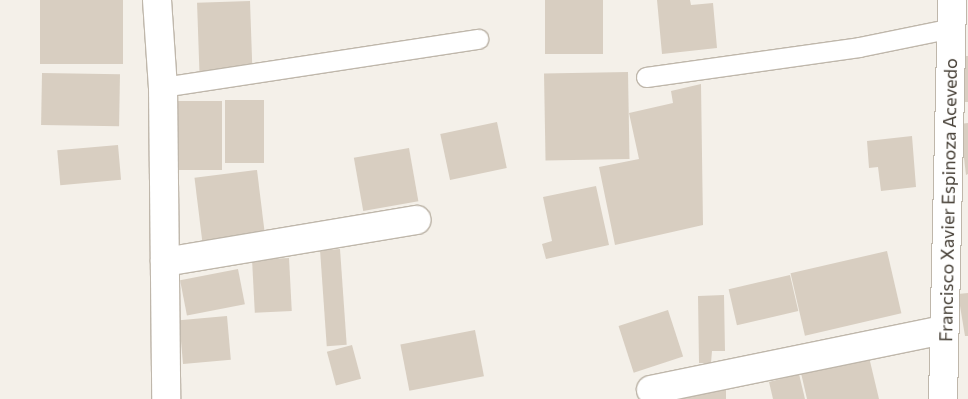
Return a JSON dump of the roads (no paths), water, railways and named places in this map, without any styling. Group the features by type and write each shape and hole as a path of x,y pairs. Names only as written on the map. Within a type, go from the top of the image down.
{"street":[{"path":"157,0 162,87 166,399"},
{"name":"Francisco Xavier Espinoza Acevedo","path":"943,399 952,0"},
{"path":"165,262 416,220"},
{"path":"651,390 944,330"}],"lane":[{"path":"646,77 859,47 952,28"},
{"path":"162,87 478,39"}]}
